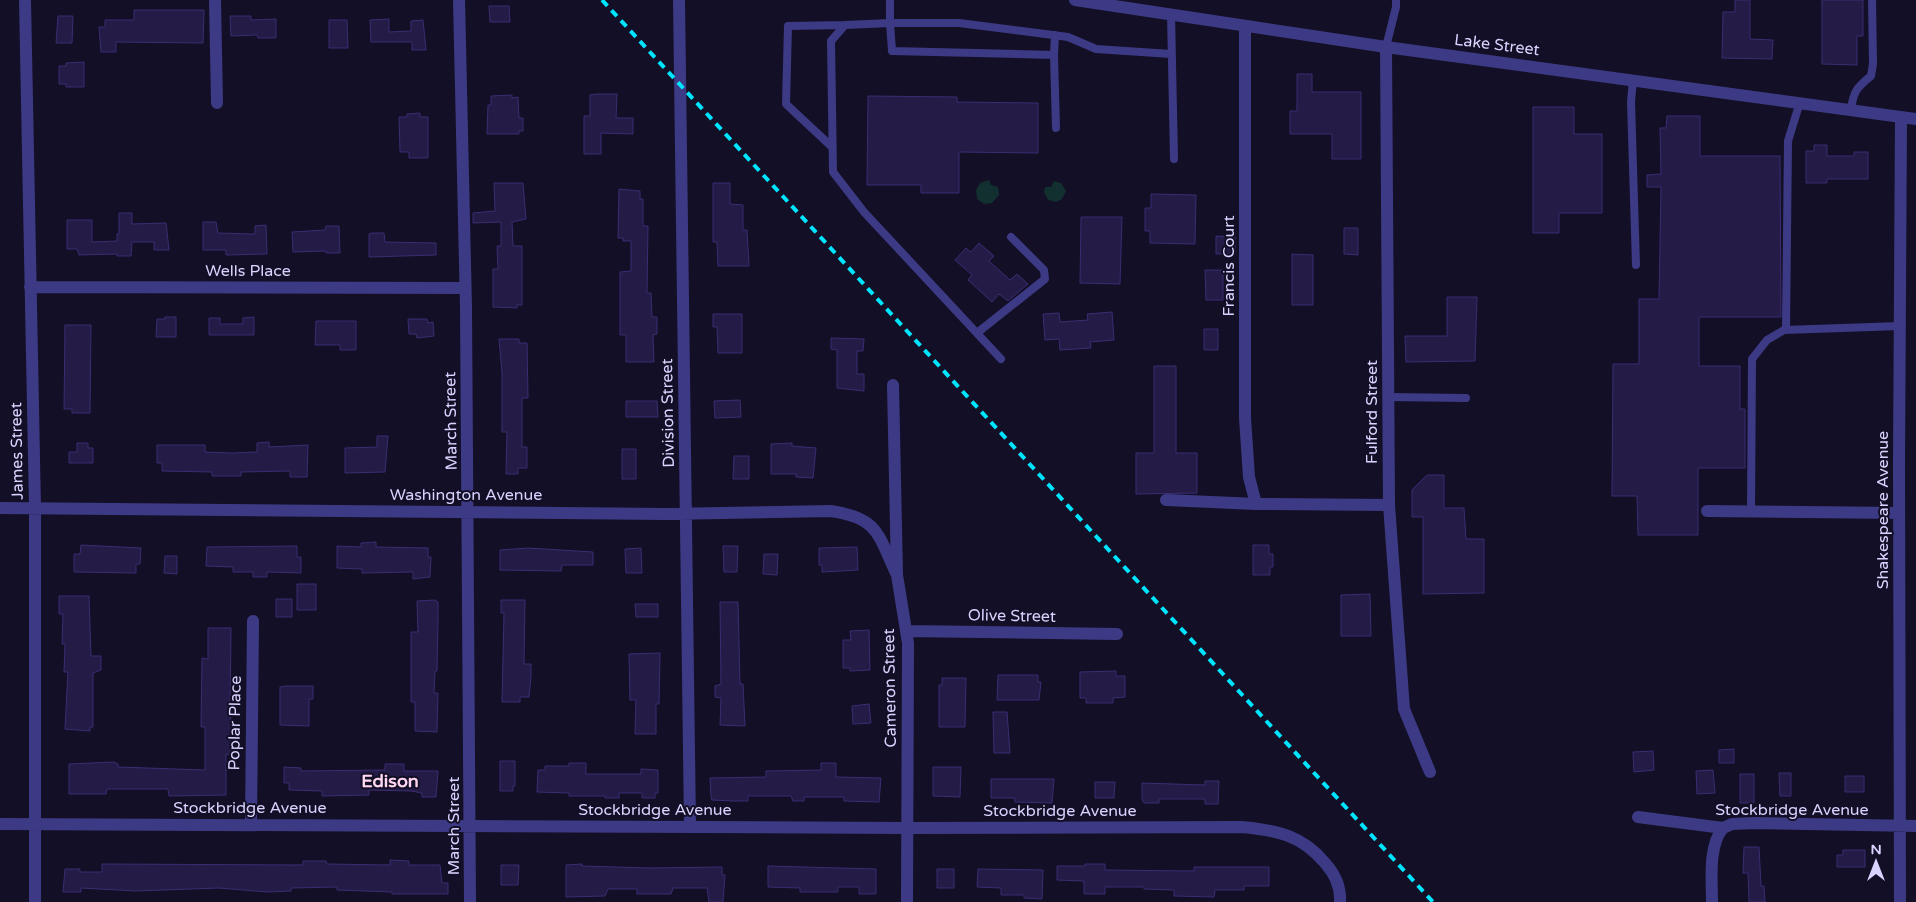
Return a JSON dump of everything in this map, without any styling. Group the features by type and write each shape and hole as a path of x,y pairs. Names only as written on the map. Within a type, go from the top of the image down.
{"street":[{"name":"James Street","path":"25,0 35,508 35,902"},
{"path":"215,0 216,103"},
{"name":"March Street","path":"459,0 468,511 470,902"},
{"name":"Division Street","path":"679,0 680,191 687,514 690,826"},
{"name":"Lake Street","path":"1075,0 1386,47 1633,79 1916,119"},
{"name":"Francis Court","path":"1245,26 1245,418 1249,477 1256,504"},
{"name":"Fulford Street","path":"1386,47 1389,505 1404,709 1430,772"},
{"name":"Shakespeare Avenue","path":"1900,902 1901,117"},
{"name":"Wells Place","path":"30,287 465,288"},
{"name":"Cameron Street","path":"893,385 897,575 906,631 907,902"},
{"path":"1166,500 1256,504 1389,505"},
{"name":"Washington Avenue","path":"0,508 687,514 831,511 863,518 877,531 897,575"},
{"path":"1707,511 1899,513"},
{"name":"Poplar Place","path":"251,824 253,621"},
{"name":"Olive Street","path":"906,631 1117,634"},
{"name":"Stockbridge Avenue","path":"1638,817 1723,828 1732,824 1754,823 1916,826"},
{"name":"Stockbridge Avenue","path":"0,824 906,828 1241,827 1280,832 1307,844 1332,871 1337,881 1340,902"},
{"path":"1712,902 1714,853 1717,835 1723,828"}],"lane":[{"path":"890,0 892,52 1054,55"},
{"path":"1386,47 1396,0"},
{"path":"1851,110 1852,95 1857,86 1871,76 1873,64 1872,0"},
{"path":"1170,14 1174,158"},
{"path":"832,147 786,104 788,26 959,23 1068,37 1096,49 1171,54"},
{"path":"845,25 831,41 833,172 854,200 1001,359"},
{"path":"1055,35 1056,128"},
{"path":"1633,79 1631,102 1636,265"},
{"path":"1786,330 1788,141 1800,102"},
{"path":"977,333 1045,280 1044,270 1011,236"},
{"path":"1751,512 1752,359 1767,340 1786,330 1900,326"},
{"path":"1388,397 1466,398"}],"green space":[{"path":"989,180 991,185 998,187 999,195 992,203 984,204 977,199 976,190 980,183"},
{"path":"1054,181 1061,183 1066,191 1062,199 1056,202 1048,200 1044,192 1045,187 1051,187"}],"building":[{"path":"1735,0 1750,0 1750,39 1773,40 1772,59 1722,58 1723,12 1735,12"},
{"path":"1822,0 1863,0 1863,36 1857,36 1857,65 1822,64"},
{"path":"489,6 509,6 510,22 490,22"},
{"path":"134,10 204,10 203,43 116,42 116,52 101,52 99,27 105,27 105,20 134,20"},
{"path":"58,16 73,16 72,43 56,43"},
{"path":"230,16 251,16 251,20 276,19 276,38 258,38 257,35 231,36"},
{"path":"389,19 389,32 411,31 411,21 423,20 426,50 412,50 412,42 371,42 370,20"},
{"path":"329,20 347,20 348,48 329,48"},
{"path":"84,62 84,87 66,87 66,84 59,84 59,66 66,66 66,63"},
{"path":"1297,74 1312,74 1312,92 1361,92 1361,159 1332,159 1332,134 1290,134 1290,111 1297,111"},
{"path":"617,94 616,118 633,118 633,134 601,133 601,154 584,154 584,116 590,116 590,95"},
{"path":"512,95 512,98 518,97 519,118 523,118 523,131 519,131 519,134 487,134 488,105 491,105 491,96"},
{"path":"868,96 957,97 957,102 1038,103 1038,153 959,152 959,193 921,193 921,185 867,185"},
{"path":"1533,107 1574,107 1574,134 1602,134 1602,213 1559,213 1559,233 1533,233"},
{"path":"420,113 420,117 428,117 428,158 409,158 409,152 400,152 399,117"},
{"path":"1667,116 1700,116 1700,156 1780,156 1781,317 1699,317 1699,366 1740,366 1740,409 1745,409 1745,468 1698,468 1698,535 1638,535 1637,496 1612,496 1613,364 1639,364 1639,299 1659,299 1661,187 1647,187 1647,175 1661,174 1660,128 1666,128"},
{"path":"1814,145 1827,145 1827,156 1854,156 1854,152 1868,152 1868,179 1827,179 1827,183 1806,183 1806,151 1814,151"},
{"path":"494,183 523,183 526,219 512,222 513,246 522,246 522,305 517,305 517,308 493,307 493,269 498,269 497,246 501,246 501,222 473,223 473,213 495,211"},
{"path":"713,183 730,183 730,204 743,205 743,230 747,230 749,266 718,266 717,242 713,242"},
{"path":"619,189 640,191 640,199 643,199 643,226 648,226 647,293 651,293 652,317 657,317 657,334 653,335 654,362 626,362 626,335 620,335 620,272 631,271 631,241 623,241 623,238 618,238"},
{"path":"1151,194 1196,195 1195,244 1150,243 1150,231 1145,231 1145,208 1151,208"},
{"path":"119,213 132,213 132,224 166,223 169,250 154,250 154,242 132,242 131,256 117,256 117,254 79,255 77,249 67,249 67,220 92,220 92,242 117,241"},
{"path":"1081,217 1122,217 1120,284 1080,283"},
{"path":"203,222 216,222 218,233 255,234 255,226 266,225 267,254 226,255 226,250 203,250"},
{"path":"326,226 339,226 340,253 326,253 326,251 293,252 292,232 325,230"},
{"path":"1344,228 1358,228 1358,255 1344,254"},
{"path":"384,233 385,242 436,243 436,255 369,257 369,234"},
{"path":"1216,236 1235,237 1235,254 1216,254"},
{"path":"979,243 994,256 989,261 1010,280 1017,274 1028,284 1008,301 999,294 992,302 968,280 972,275 955,260 966,248 971,252"},
{"path":"1292,254 1313,255 1313,305 1292,305"},
{"path":"1205,270 1223,270 1223,300 1206,300"},
{"path":"1447,297 1477,297 1475,361 1406,362 1405,336 1447,336"},
{"path":"1112,312 1114,340 1090,342 1091,348 1060,350 1059,339 1045,340 1043,314 1059,313 1060,322 1088,320 1087,314"},
{"path":"713,314 742,314 742,353 718,353 717,327 713,327"},
{"path":"165,317 176,317 176,337 156,337 157,319 165,319"},
{"path":"254,317 254,335 209,335 209,318 220,318 220,324 243,324 243,318"},
{"path":"408,319 427,319 428,323 433,322 434,336 417,338 416,334 409,334"},
{"path":"316,321 356,321 356,350 340,350 340,345 315,345"},
{"path":"65,325 91,325 90,413 72,413 72,409 64,409"},
{"path":"1204,329 1218,329 1218,350 1204,350"},
{"path":"831,338 864,339 863,351 857,351 857,374 864,374 864,391 837,388 837,350 831,349"},
{"path":"499,339 519,339 519,343 527,343 528,398 522,398 522,447 527,447 527,468 518,468 518,474 506,474 507,432 502,432 502,373"},
{"path":"1154,366 1176,366 1176,453 1197,453 1197,493 1136,494 1136,453 1154,453"},
{"path":"740,400 741,417 715,418 714,401"},
{"path":"626,401 657,401 658,417 626,417"},
{"path":"377,436 388,436 385,472 345,473 345,448 377,447"},
{"path":"269,442 269,447 308,445 307,477 290,477 290,471 241,472 241,476 212,476 212,472 162,471 162,463 157,463 157,445 205,445 205,452 232,453 257,452 257,443"},
{"path":"77,443 88,443 88,448 93,448 93,463 69,463 69,452 77,452"},
{"path":"792,443 792,446 816,448 813,478 796,477 796,474 771,474 771,444"},
{"path":"622,449 636,449 636,479 622,479"},
{"path":"734,456 749,456 749,479 733,479"},
{"path":"1427,475 1444,475 1444,508 1464,508 1466,539 1484,539 1484,593 1423,594 1423,517 1412,517 1412,490"},
{"path":"376,542 376,547 428,548 428,557 431,557 430,577 413,579 413,572 362,573 362,569 337,568 337,546 361,547 361,543"},
{"path":"81,545 141,548 140,564 136,564 136,573 74,572 74,554 80,554"},
{"path":"1253,545 1269,545 1269,554 1273,554 1273,567 1270,567 1270,575 1253,575"},
{"path":"297,546 297,557 301,557 301,573 267,572 267,577 253,577 253,572 233,572 233,567 206,566 207,547"},
{"path":"723,546 738,546 737,572 724,572"},
{"path":"857,547 858,570 822,572 822,565 819,565 819,548"},
{"path":"528,548 593,552 593,565 562,565 561,571 500,570 500,550"},
{"path":"641,548 642,573 626,573 625,549"},
{"path":"764,554 778,554 777,575 763,574"},
{"path":"165,556 177,556 177,574 164,573"},
{"path":"297,584 316,584 316,610 297,610"},
{"path":"1370,594 1371,636 1341,636 1341,595"},
{"path":"59,596 89,596 91,656 101,656 101,670 93,673 93,727 90,727 90,731 65,729 68,672 64,672 65,644 62,644 63,614 59,614"},
{"path":"276,599 292,599 292,617 276,617"},
{"path":"435,600 438,602 437,671 435,671 434,693 438,693 437,732 415,731 415,702 411,702 411,632 418,632 417,601"},
{"path":"501,600 525,600 524,664 531,664 531,676 529,697 520,697 520,702 502,702 504,613 501,613"},
{"path":"720,602 738,602 740,684 743,684 745,726 720,725 721,698 715,697 715,686 721,684"},
{"path":"635,604 658,604 658,617 636,617"},
{"path":"208,628 231,628 230,713 232,727 230,755 226,754 226,795 169,796 168,789 107,789 106,794 69,794 69,764 114,762 118,764 118,767 205,770 205,727 201,727 202,658 208,659"},
{"path":"869,630 870,670 850,671 850,668 843,668 843,640 851,640 850,631"},
{"path":"660,653 659,704 656,704 656,734 635,734 636,700 630,700 629,654"},
{"path":"1116,671 1116,676 1125,676 1125,697 1113,698 1113,703 1086,703 1086,698 1080,698 1080,672"},
{"path":"998,675 1038,675 1038,682 1041,682 1039,700 997,700"},
{"path":"942,678 966,678 965,727 939,727 939,685 942,685"},
{"path":"313,686 313,699 309,699 309,726 280,725 280,687"},
{"path":"869,704 871,723 853,724 852,706"},
{"path":"993,712 1007,712 1010,753 994,753"},
{"path":"1734,749 1734,763 1719,763 1719,750"},
{"path":"1653,751 1654,770 1634,772 1633,752"},
{"path":"500,761 515,761 515,786 513,786 513,791 500,791"},
{"path":"569,763 586,763 586,774 641,774 641,769 658,770 658,793 655,793 655,798 642,798 642,793 619,793 619,798 605,798 605,796 569,796 569,793 537,792 538,770 545,770 545,766 569,766"},
{"path":"821,763 836,763 836,777 881,778 879,802 844,801 844,797 804,797 804,801 793,801 791,796 748,796 748,801 712,800 710,778 766,777 766,771 821,770"},
{"path":"385,764 404,764 404,771 438,771 436,797 422,797 422,793 411,791 369,790 369,795 322,796 322,791 289,790 289,783 284,783 284,767 301,768 301,771 385,770"},
{"path":"933,767 961,767 960,797 933,796"},
{"path":"1713,770 1715,793 1697,794 1696,771"},
{"path":"1779,773 1791,773 1791,796 1780,796"},
{"path":"1740,774 1754,774 1754,803 1740,803"},
{"path":"1845,776 1864,776 1864,792 1845,792"},
{"path":"991,779 1054,779 1052,803 1015,802 1015,798 991,798"},
{"path":"1205,781 1219,781 1218,804 1205,804 1205,799 1159,799 1159,803 1144,803 1142,799 1142,783 1205,785"},
{"path":"1095,782 1115,782 1114,798 1095,798"},
{"path":"1744,847 1759,847 1761,886 1764,886 1765,902 1749,902 1748,873 1743,873"},
{"path":"1843,850 1865,850 1865,867 1837,867 1837,855 1843,855"},
{"path":"390,860 409,861 409,865 440,865 442,883 448,883 448,894 392,894 392,892 337,890 337,887 291,888 291,891 267,892 219,888 136,891 81,888 81,892 63,892 65,869 80,869 80,872 102,872 102,864 303,865 303,861 326,861 327,864 390,865"},
{"path":"582,864 582,866 649,868 722,867 722,875 725,875 723,902 709,902 707,888 673,888 671,894 637,894 637,889 608,889 605,896 566,897 566,865"},
{"path":"1085,864 1105,864 1105,870 1194,871 1194,867 1269,867 1269,886 1244,886 1244,890 1215,890 1214,897 1174,896 1174,890 1144,889 1144,887 1105,887 1105,894 1084,894 1084,881 1057,880 1057,866 1085,866"},
{"path":"501,865 519,865 518,885 501,885"},
{"path":"768,866 876,869 876,894 859,894 859,887 838,887 838,892 800,892 800,888 768,887"},
{"path":"937,869 954,869 954,888 937,888"},
{"path":"978,869 1043,870 1042,899 1024,898 1024,895 1001,895 1001,888 977,887"}],"railway":[{"path":"602,0 1433,902"}],"district":[{"name":"Edison","path":"390,781"}]}
